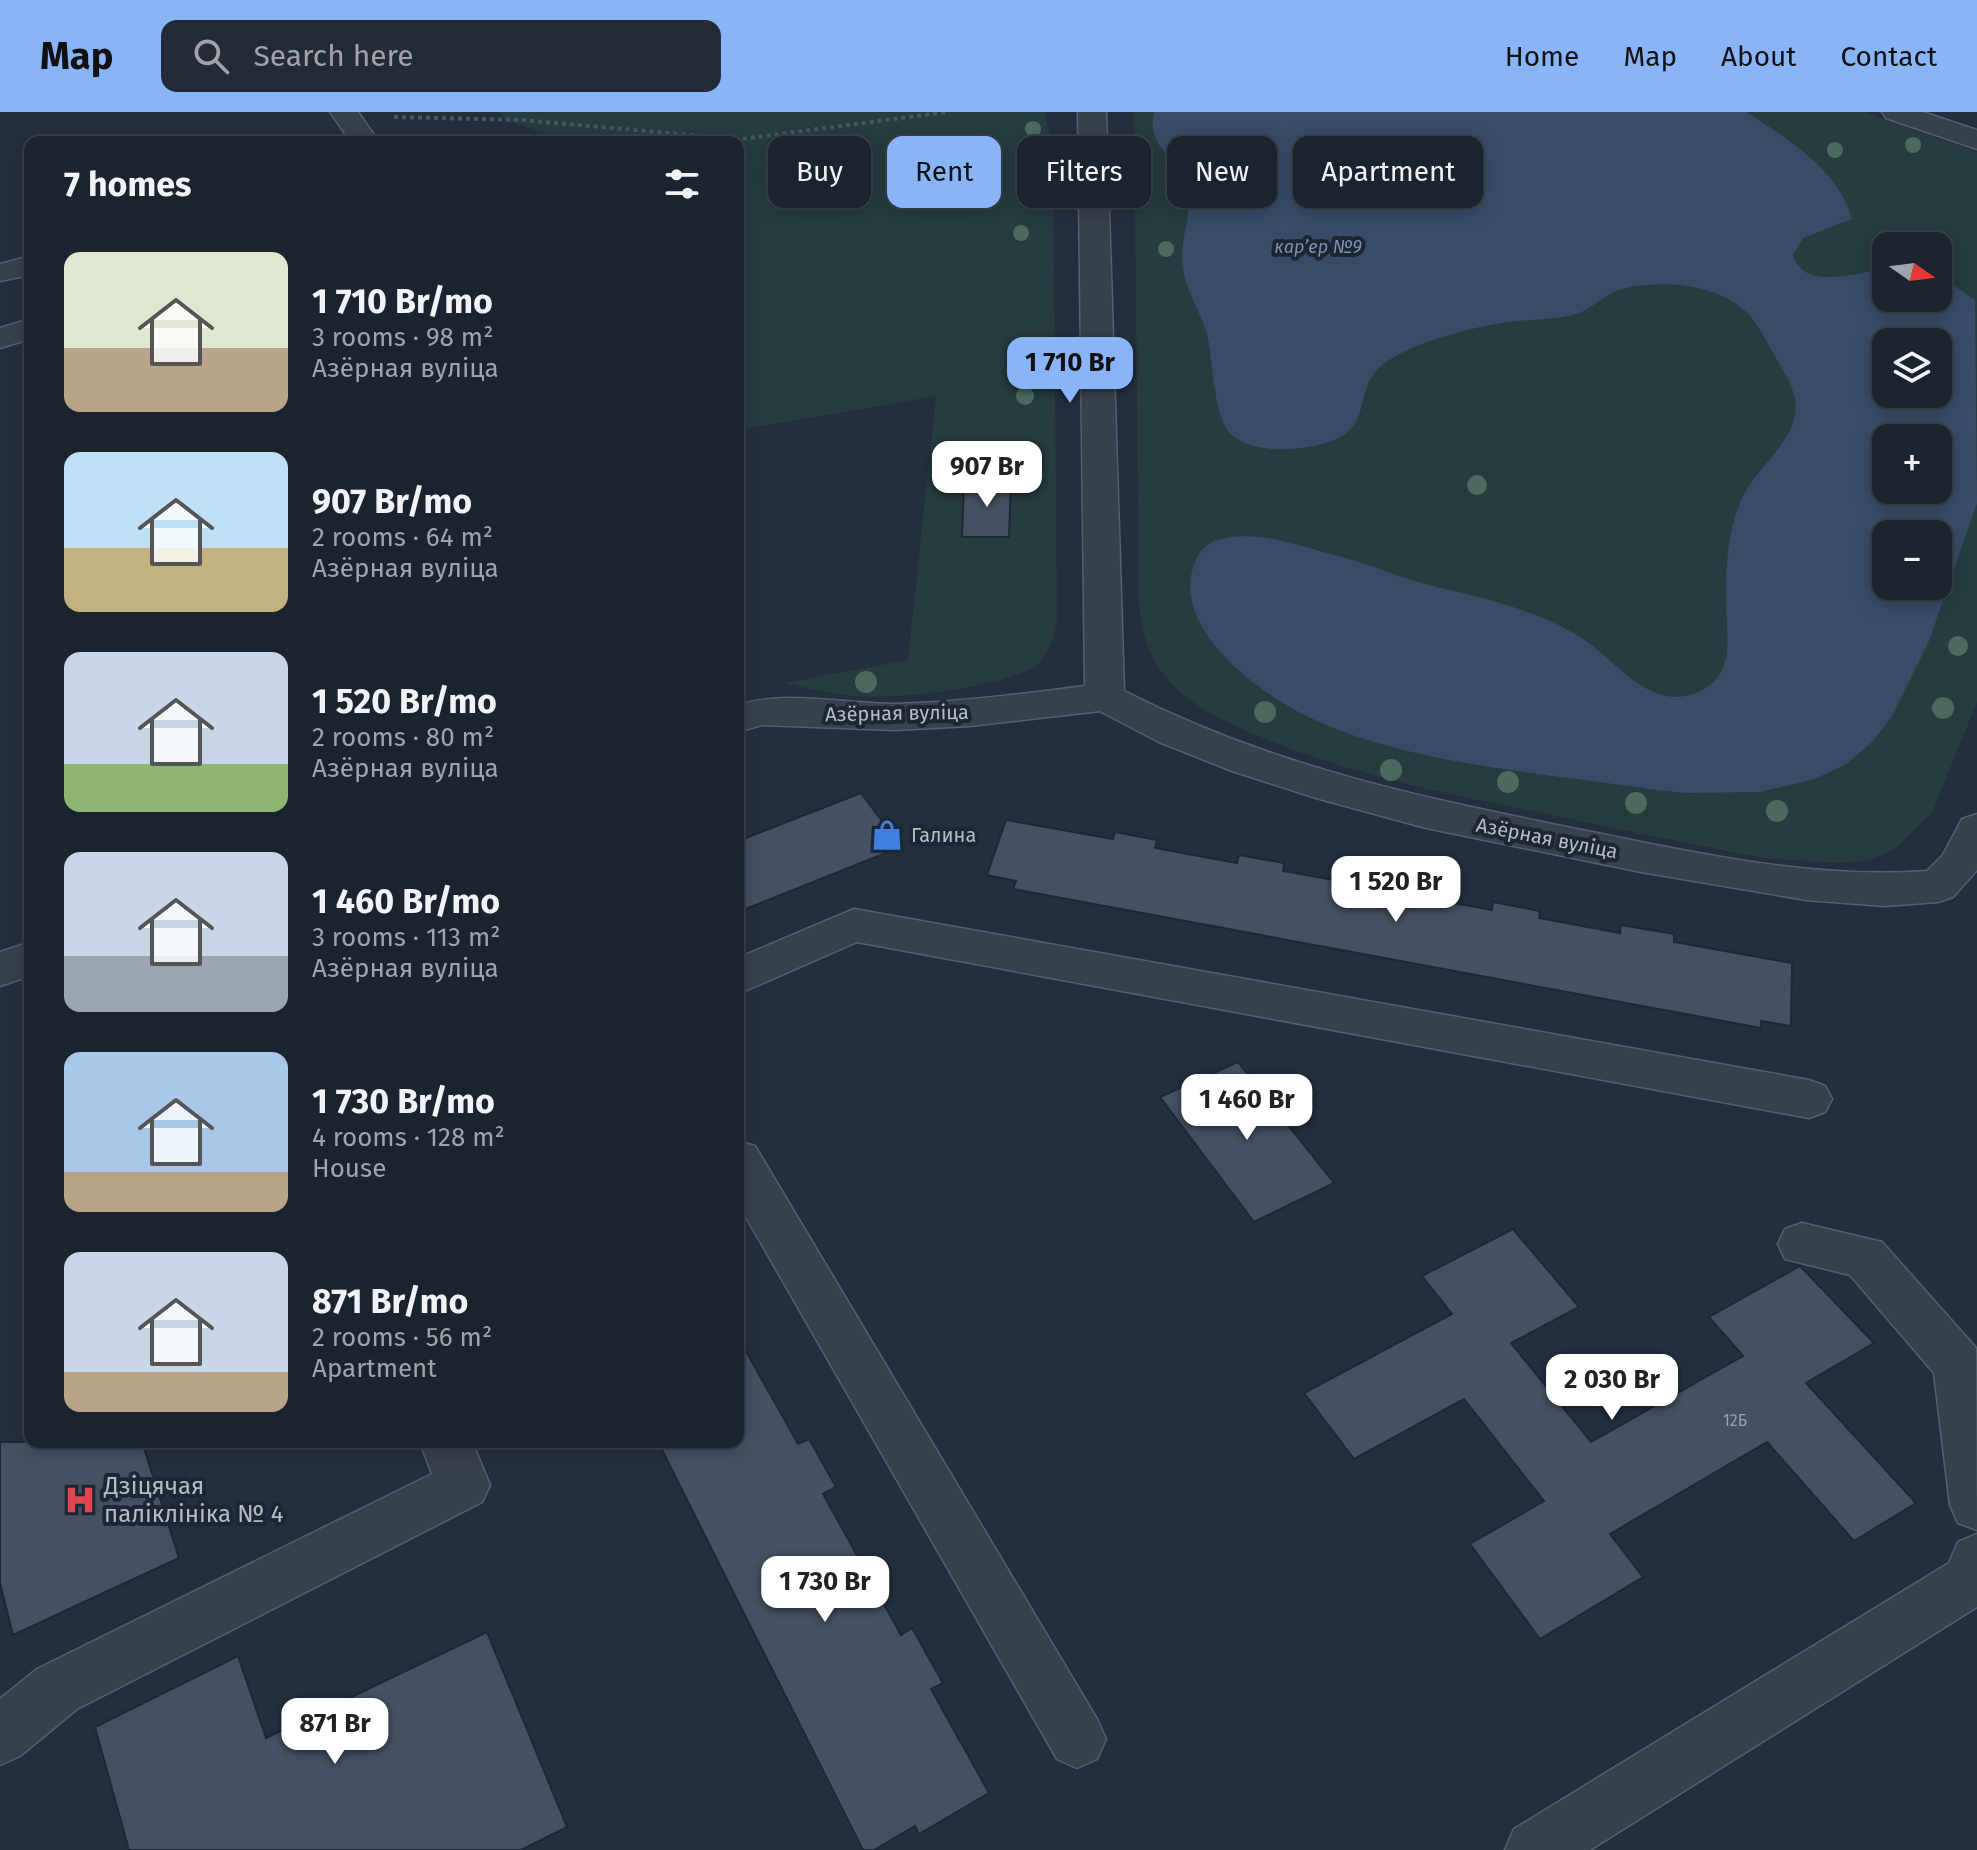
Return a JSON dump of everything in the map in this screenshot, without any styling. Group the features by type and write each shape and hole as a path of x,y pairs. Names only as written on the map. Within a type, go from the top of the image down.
{"street":[{"path":"1092,112 1105,697"},
{"path":"1896,112 1977,140"},
{"path":"346,115 361,136"},
{"path":"0,338 24,331"},
{"name":"Азёрная вуліца","path":"745,704 895,717 970,713 1105,697 1173,732 1246,761 1330,788 1440,816 1641,857 1806,884 1885,890 1938,886 1972,851"},
{"path":"744,974 854,925 1809,1099"},
{"path":"0,969 24,961"},
{"path":"744,1170 1077,1739"},
{"path":"1802,1244 1865,1257 1958,1364 1977,1505"},
{"path":"0,1736 57,1689 463,1485 448,1448"},
{"path":"1535,1850 1976,1577 1977,1560"}],"path":[{"path":"744,138 947,112"},
{"path":"346,115 440,116 705,136"}],"green space":[{"path":"500,112 1044,112 1050,136 1017,136 1017,208 1054,208 1057,620 1050,646 1042,660 1030,669 989,683 913,695 853,696 785,683 908,660 936,396 744,429 744,136 554,136 505,120"},
{"path":"1134,112 1866,112 1977,152 1977,702 1932,813 1894,850 1868,860 1837,863 1763,858 1469,798 1334,763 1244,730 1206,711 1166,677 1153,658 1139,605 1135,208 1151,208 1151,136 1134,136"}],"water":[{"name":"карʼер №9","path":"1154,112 1746,112 1810,157 1836,185 1852,219 1803,238 1793,255 1799,266 1808,273 1833,277 1872,272 1872,312 1952,312 1952,284 1975,300 1977,503 1952,575 1952,520 1872,520 1872,600 1943,600 1929,641 1891,718 1871,743 1846,764 1815,779 1760,792 1686,793 1649,789 1463,762 1370,741 1288,706 1233,665 1202,627 1193,606 1190,584 1195,562 1208,544 1216,540 1251,536 1298,545 1522,610 1577,635 1645,688 1676,697 1693,694 1717,678 1726,655 1726,568 1730,538 1741,500 1790,431 1796,408 1787,378 1756,324 1744,310 1719,294 1688,286 1656,284 1618,290 1572,315 1478,328 1409,349 1374,373 1356,422 1340,437 1329,442 1301,448 1271,449 1244,442 1233,436 1221,416 1209,342 1188,288 1182,251 1189,208 1277,208 1277,136 1167,136 1167,154 1155,136"}],"building":[{"path":"1011,481 1009,537 962,537 964,482"},
{"path":"861,793 901,847 744,910 744,839"},
{"path":"1006,820 1113,839 1115,832 1157,840 1155,848 1237,863 1239,855 1284,863 1283,871 1362,885 1364,877 1411,886 1410,895 1492,910 1493,902 1540,911 1539,918 1620,933 1621,925 1674,934 1674,942 1792,963 1791,1026 1761,1021 1761,1028 1013,889 1016,881 987,875"},
{"path":"1238,1062 1334,1183 1254,1222 1160,1097"},
{"path":"1513,1229 1579,1307 1511,1343 1591,1442 1743,1356 1709,1317 1800,1266 1874,1343 1806,1383 1916,1503 1854,1541 1767,1442 1610,1534 1643,1577 1540,1639 1470,1544 1544,1501 1464,1399 1354,1459 1304,1393 1452,1314 1422,1276"},
{"path":"744,1348 798,1444 809,1439 836,1487 823,1494 901,1635 912,1628 943,1683 931,1689 989,1793 919,1834 915,1826 874,1850 863,1850 661,1448 744,1448"},
{"name":"Дзіцячая паліклініка № 4","path":"0,1442 24,1442 24,1448 144,1448 179,1558 13,1635 0,1583"},
{"path":"487,1632 567,1827 521,1850 129,1850 95,1727 238,1656 266,1738"}],"place":[{"name":"Галина","path":"887,835"},
{"name":"Дзіцячая паліклініка № 4","path":"80,1500"}]}
